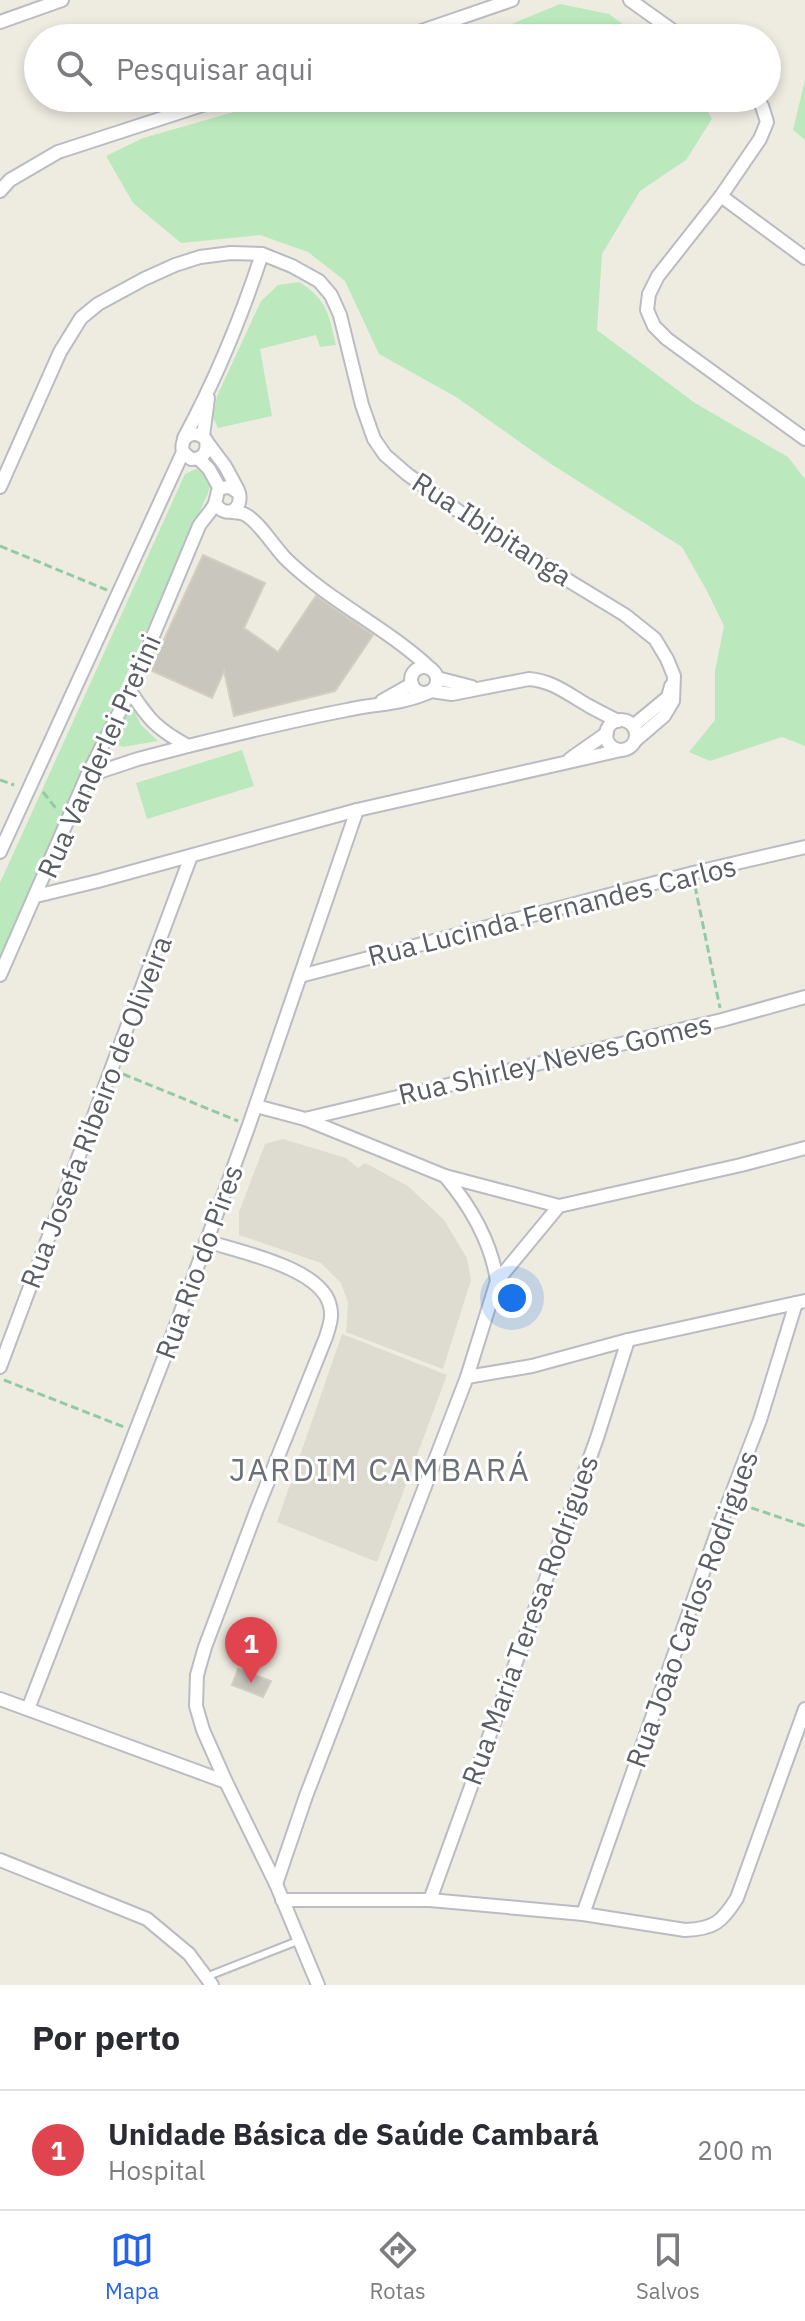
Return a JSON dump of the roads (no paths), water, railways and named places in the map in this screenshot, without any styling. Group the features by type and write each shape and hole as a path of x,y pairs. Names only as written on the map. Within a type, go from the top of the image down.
{"street":[{"path":"0,22 62,0"},
{"path":"442,24 512,0"},
{"path":"630,0 663,24"},
{"path":"0,191 10,180 58,152 181,112"},
{"path":"764,112 767,122 760,139 721,196 658,276 649,294 647,310 654,326 667,339 805,439"},
{"path":"721,196 805,258"},
{"name":"Rua Ibipitanga","path":"0,487 60,352 81,318 98,304 175,265 200,257 231,253 262,254 319,281 331,295 340,315 362,405 374,439 385,455 479,526 625,615 655,639 674,676"},
{"path":"189,452 262,254"},
{"path":"189,452 205,454 209,391"},
{"path":"189,452 192,434 204,438 225,466 240,497 238,508 224,509"},
{"path":"189,452 209,469 220,489"},
{"name":"Rua Vanderlei Pretini","path":"0,852 169,478 189,452"},
{"path":"224,509 216,493 230,487 259,521 266,536"},
{"path":"87,776 124,763 282,723 380,703 412,700 435,688 434,674 413,651 311,581 244,513 224,509"},
{"name":"Rua Vanderlei Pretini","path":"0,975 87,776 130,691 199,526 224,509"},
{"path":"396,642 410,662 415,689 452,694 529,679 542,680 588,705 611,728"},
{"path":"380,703 412,681 420,669 426,668 434,674 479,688"},
{"path":"633,726 668,697 674,676"},
{"path":"36,896 357,810 630,748 664,716 673,701 674,676"},
{"path":"130,691 162,732 188,746"},
{"path":"564,763 625,721 633,726 636,740"},
{"path":"611,728 609,743 621,750"},
{"name":"Rua Rio do Pires","path":"28,1709 256,1106 357,810"},
{"name":"Rua Lucinda Fernandes Carlos","path":"300,976 693,873 805,847"},
{"name":"Rua Josefa Ribeiro de Oliveira","path":"0,1367 191,856"},
{"name":"Rua Shirley Neves Gomes","path":"305,1119 722,1020 805,997"},
{"path":"256,1106 305,1119 445,1176 559,1206 805,1148"},
{"path":"445,1176 464,1198 476,1219 494,1260 497,1281"},
{"path":"276,1884 306,1796 467,1377 497,1281 559,1206"},
{"path":"206,1241 296,1270 323,1291 330,1305 331,1321 321,1352 205,1647 197,1675 196,1706 203,1730 276,1884 318,1985"},
{"path":"467,1377 532,1366 628,1340 801,1302"},
{"name":"Rua João Carlos Rodrigues","path":"583,1914 801,1302"},
{"name":"Rua Maria Teresa Rodrigues","path":"430,1900 597,1438 628,1340"},
{"path":"0,1699 226,1782"},
{"path":"282,1900 430,1900 583,1914 685,1930 715,1926 727,1915 737,1898 805,1709"},
{"path":"0,1860 147,1919 189,1954 209,1981"}],"lane":[{"path":"209,1981 300,1940"}],"place":[{"name":"Unidade Básica de Saúde Cambará","path":"251,1683"}],"district":[{"name":"JARDIM CAMBARÁ","path":"380,1470"}]}
